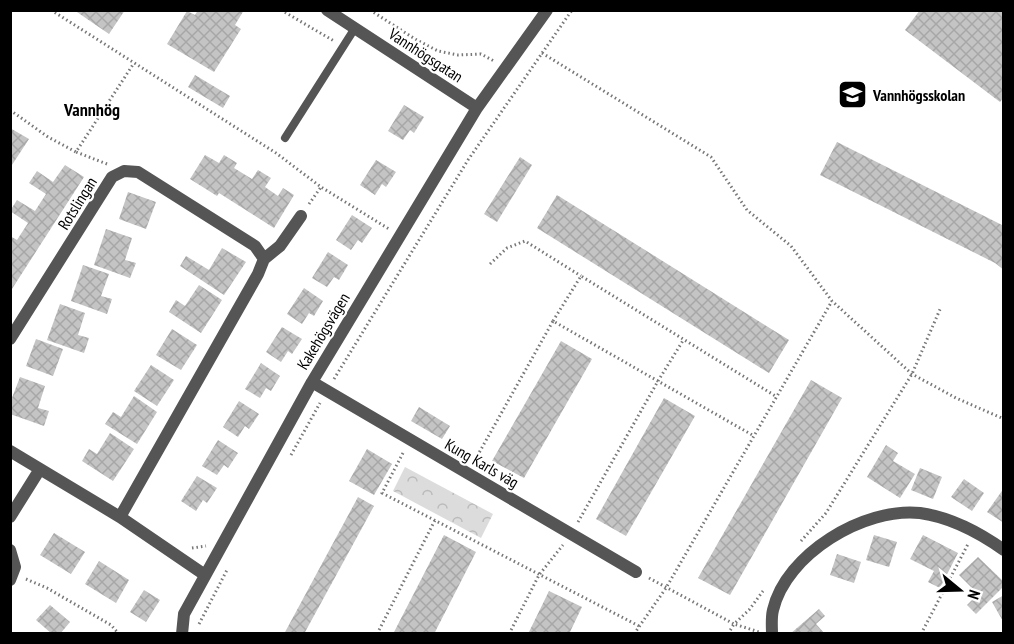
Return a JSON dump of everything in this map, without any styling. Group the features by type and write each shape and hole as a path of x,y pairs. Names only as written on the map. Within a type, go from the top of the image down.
{"street":[{"name":"Vannhögsgatan","path":"327,10 477,108"},
{"name":"Kakehögsvägen","path":"182,633 184,614 312,382 477,108 547,10"},
{"path":"124,171 138,172 255,246 264,259"},
{"name":"Rotslingan","path":"10,339 112,177 124,171"},
{"path":"120,517 258,274 264,259 280,246 301,216"},
{"name":"Kung Karls väg","path":"312,382 636,572"},
{"path":"10,451 120,517 205,575"},
{"path":"10,517 40,469"},
{"path":"772,633 773,610 788,579 822,543 849,526 885,515 920,513 957,523 1004,550"},
{"path":"10,550 15,567 12,577"}],"lane":[{"path":"285,138 355,28"}],"path":[{"path":"51,10 276,153 321,187 416,245"},
{"path":"280,10 343,47"},
{"path":"370,10 438,51 458,55 481,54 506,68"},
{"path":"288,460 327,391 468,160 572,10"},
{"path":"542,53 711,157 747,210 791,246 832,301 912,374 956,398 1004,419"},
{"path":"76,152 134,63"},
{"path":"10,110 48,137 76,152 124,171"},
{"path":"301,216 321,187"},
{"path":"490,264 507,248 525,241 777,397"},
{"path":"467,473 581,276"},
{"path":"634,633 666,588 832,301"},
{"path":"798,543 826,513 912,374 941,307"},
{"path":"554,321 754,436"},
{"path":"509,633 539,575 572,534 684,339"},
{"path":"410,440 382,493 639,626"},
{"path":"377,633 435,520"},
{"path":"921,633 975,532"},
{"path":"194,633 232,561"},
{"path":"636,572 734,624 762,633"},
{"path":"12,577 47,588 111,625 119,633"},
{"path":"728,633 767,585"}],"green space":[{"path":"405,467 493,514 481,538 393,491"}],"building":[{"path":"74,10 125,10 109,34"},
{"path":"198,10 244,10 235,25 241,29 214,72 167,44 187,11 195,15"},
{"path":"920,10 1004,10 1004,97 1000,102 905,30"},
{"path":"195,75 230,96 223,108 188,87"},
{"path":"404,105 424,117 414,133 410,130 403,140 388,131"},
{"path":"10,128 29,139 10,168"},
{"path":"837,142 1004,226 1004,270 995,263 820,175"},
{"path":"205,155 219,163 224,155 237,163 234,168 252,179 258,170 271,178 265,187 278,196 283,188 294,195 274,228 219,193 217,196 190,179"},
{"path":"520,157 532,165 497,222 484,214"},
{"path":"376,160 396,172 386,187 382,184 375,195 360,185"},
{"path":"65,165 84,177 10,292 10,236 17,240 28,223 10,211 17,200 35,211 46,194 29,183 37,171 53,182"},
{"path":"128,192 156,202 146,229 119,219"},
{"path":"557,195 789,340 769,373 537,228"},
{"path":"352,215 372,228 362,243 358,240 351,250 336,240"},
{"path":"106,229 132,238 125,260 136,263 130,278 94,265"},
{"path":"222,248 246,262 224,295 180,266 186,256 209,270"},
{"path":"328,252 348,265 339,280 334,277 327,287 312,278"},
{"path":"83,265 109,274 101,296 112,299 107,314 71,301"},
{"path":"199,285 222,300 201,333 169,312 176,300 185,306"},
{"path":"304,288 323,301 314,316 309,313 302,324 287,314"},
{"path":"60,304 85,313 78,335 89,338 84,353 47,340"},
{"path":"282,327 302,339 292,354 288,351 281,362 266,352"},
{"path":"172,329 197,345 181,370 156,355"},
{"path":"36,339 63,349 53,376 26,366"},
{"path":"561,341 592,359 524,478 492,461"},
{"path":"261,363 280,376 271,391 266,388 260,398 245,389"},
{"path":"151,365 174,380 157,406 134,391"},
{"path":"20,377 45,386 38,408 49,411 44,426 10,414 10,403"},
{"path":"811,380 842,398 730,595 698,578"},
{"path":"134,396 157,412 137,444 105,424 113,412 121,417"},
{"path":"664,398 695,416 626,536 596,519"},
{"path":"239,401 259,414 249,429 245,426 238,437 223,427"},
{"path":"419,407 450,426 442,439 411,421"},
{"path":"110,433 134,449 113,481 82,461 89,449 97,454"},
{"path":"218,440 238,453 228,468 224,465 217,475 202,466"},
{"path":"886,445 898,453 893,461 915,474 900,498 867,477"},
{"path":"367,449 392,464 374,495 349,481"},
{"path":"920,468 942,477 933,499 911,490"},
{"path":"197,476 217,488 207,503 203,500 196,511 181,501"},
{"path":"964,479 984,493 972,511 951,497"},
{"path":"1004,488 1004,523 987,512"},
{"path":"358,497 374,506 304,634 284,634"},
{"path":"54,533 85,552 71,574 40,555"},
{"path":"444,535 476,552 434,634 393,634"},
{"path":"874,535 897,542 889,567 866,560"},
{"path":"923,535 958,553 940,588 928,582 934,571 910,559"},
{"path":"837,554 861,562 854,583 830,575"},
{"path":"978,557 1004,582 1004,586 976,614 967,605 978,594 959,575"},
{"path":"99,561 129,580 116,603 85,584"},
{"path":"144,590 160,600 146,622 130,612"},
{"path":"549,591 582,607 569,634 528,634"},
{"path":"1004,595 1004,623 992,602"},
{"path":"50,605 70,622 60,634 52,634 36,620"},
{"path":"819,609 825,616 816,624 825,634 790,634"}],"place":[{"name":"Vannhögsskolan","path":"852,95"}],"district":[{"name":"Vannhög","path":"92,110"}]}
